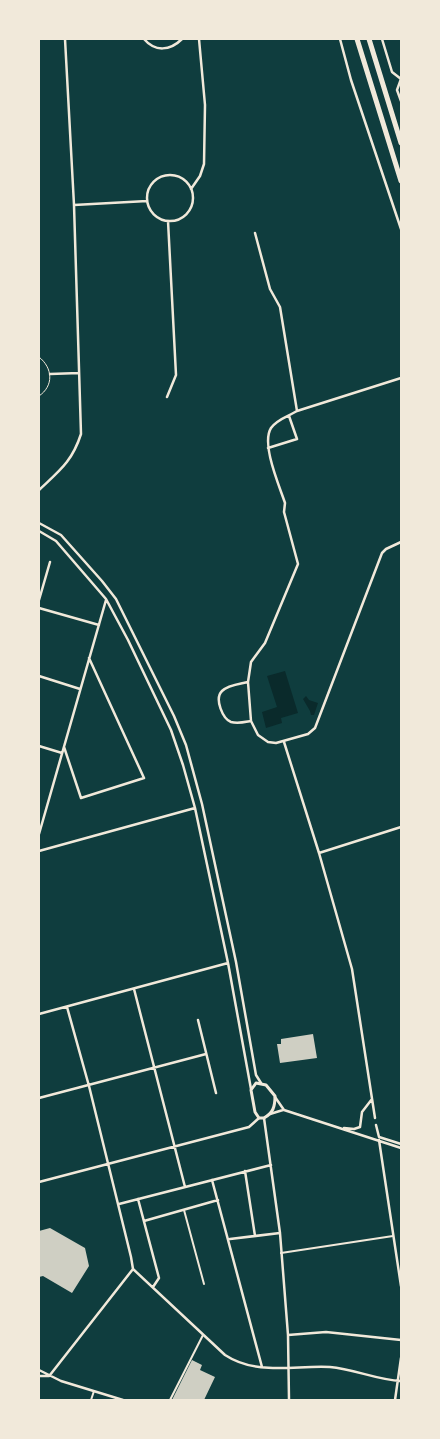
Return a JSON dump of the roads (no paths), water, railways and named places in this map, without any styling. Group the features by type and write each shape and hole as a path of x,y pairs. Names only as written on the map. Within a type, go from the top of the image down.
{"highway":[{"path":"357,39 401,181"},
{"path":"369,39 401,142"}],"street":[{"path":"39,490 68,462 82,434 74,205 65,39"},
{"path":"144,39 150,46 166,49 176,45 182,39"},
{"path":"191,189 200,176 204,164 205,105 199,39"},
{"path":"340,39 351,80 401,230"},
{"path":"382,39 392,72 401,79 397,90 401,102"},
{"path":"165,176 180,178 191,189 193,199 187,213 180,219 168,221 160,219 149,208 147,201 151,185 165,176"},
{"path":"74,205 147,201"},
{"path":"166,397 176,375 168,221"},
{"path":"255,233 270,289 280,307 297,411"},
{"path":"50,374 80,373"},
{"path":"401,378 297,411 279,420 271,427 268,437 268,448 285,503 284,512 298,564 265,643 251,662 248,682 251,721 258,735 268,742 284,742 308,734 315,728 382,553 401,542"},
{"path":"268,448 297,439 289,416"},
{"path":"39,523 61,535 116,599 186,745 202,804 234,952 256,1075 261,1083 270,1088 284,1110"},
{"path":"39,532 56,541 106,599 171,730 184,765 195,808 228,963 255,1112 259,1118"},
{"path":"39,600 50,562"},
{"path":"39,834 106,599"},
{"path":"39,608 99,624"},
{"path":"64,747 81,798 144,778 90,658"},
{"path":"39,676 81,689"},
{"path":"248,682 228,687 222,691 218,697 218,704 228,720 233,723 251,721"},
{"path":"284,742 319,853 352,969 375,1118"},
{"path":"39,746 62,753"},
{"path":"39,851 195,808"},
{"path":"39,812 44,813"},
{"path":"319,853 401,827"},
{"path":"39,1014 228,963"},
{"path":"134,989 185,1187"},
{"path":"67,1007 89,1086 133,1269 203,1335 235,1362 288,1369 330,1367 400,1381"},
{"path":"198,1020 216,1093"},
{"path":"39,1098 206,1054"},
{"path":"251,1090 256,1083 261,1083"},
{"path":"270,1114 275,1106 275,1096"},
{"path":"340,1128 354,1129 360,1127 362,1112 372,1099"},
{"path":"39,1182 252,1126 259,1118 264,1118 284,1110 401,1148"},
{"path":"264,1118 280,1233 288,1335 289,1400"},
{"path":"376,1125 379,1136 401,1144"},
{"path":"379,1140 401,1286"},
{"path":"118,1204 271,1165"},
{"path":"245,1171 255,1236"},
{"path":"212,1180 262,1367"},
{"path":"138,1199 159,1278 154,1287"},
{"path":"144,1221 218,1200"},
{"path":"184,1210 204,1284"},
{"path":"229,1240 280,1233"},
{"path":"281,1253 394,1236"},
{"path":"39,1376 50,1375 133,1269"},
{"path":"288,1335 326,1332 401,1340"},
{"path":"170,1400 203,1335"},
{"path":"395,1400 400,1381 401,1358"},
{"path":"39,1370 61,1381 123,1400"},
{"path":"91,1400 94,1391"}],"lane":[{"path":"39,357 46,363 50,374 49,385 39,396"}],"water":[{"path":"285,671 298,713 281,718 282,723 266,728 262,712 277,707 267,676"},
{"path":"306,696 309,700 318,703 314,715 311,715 303,699"}]}
